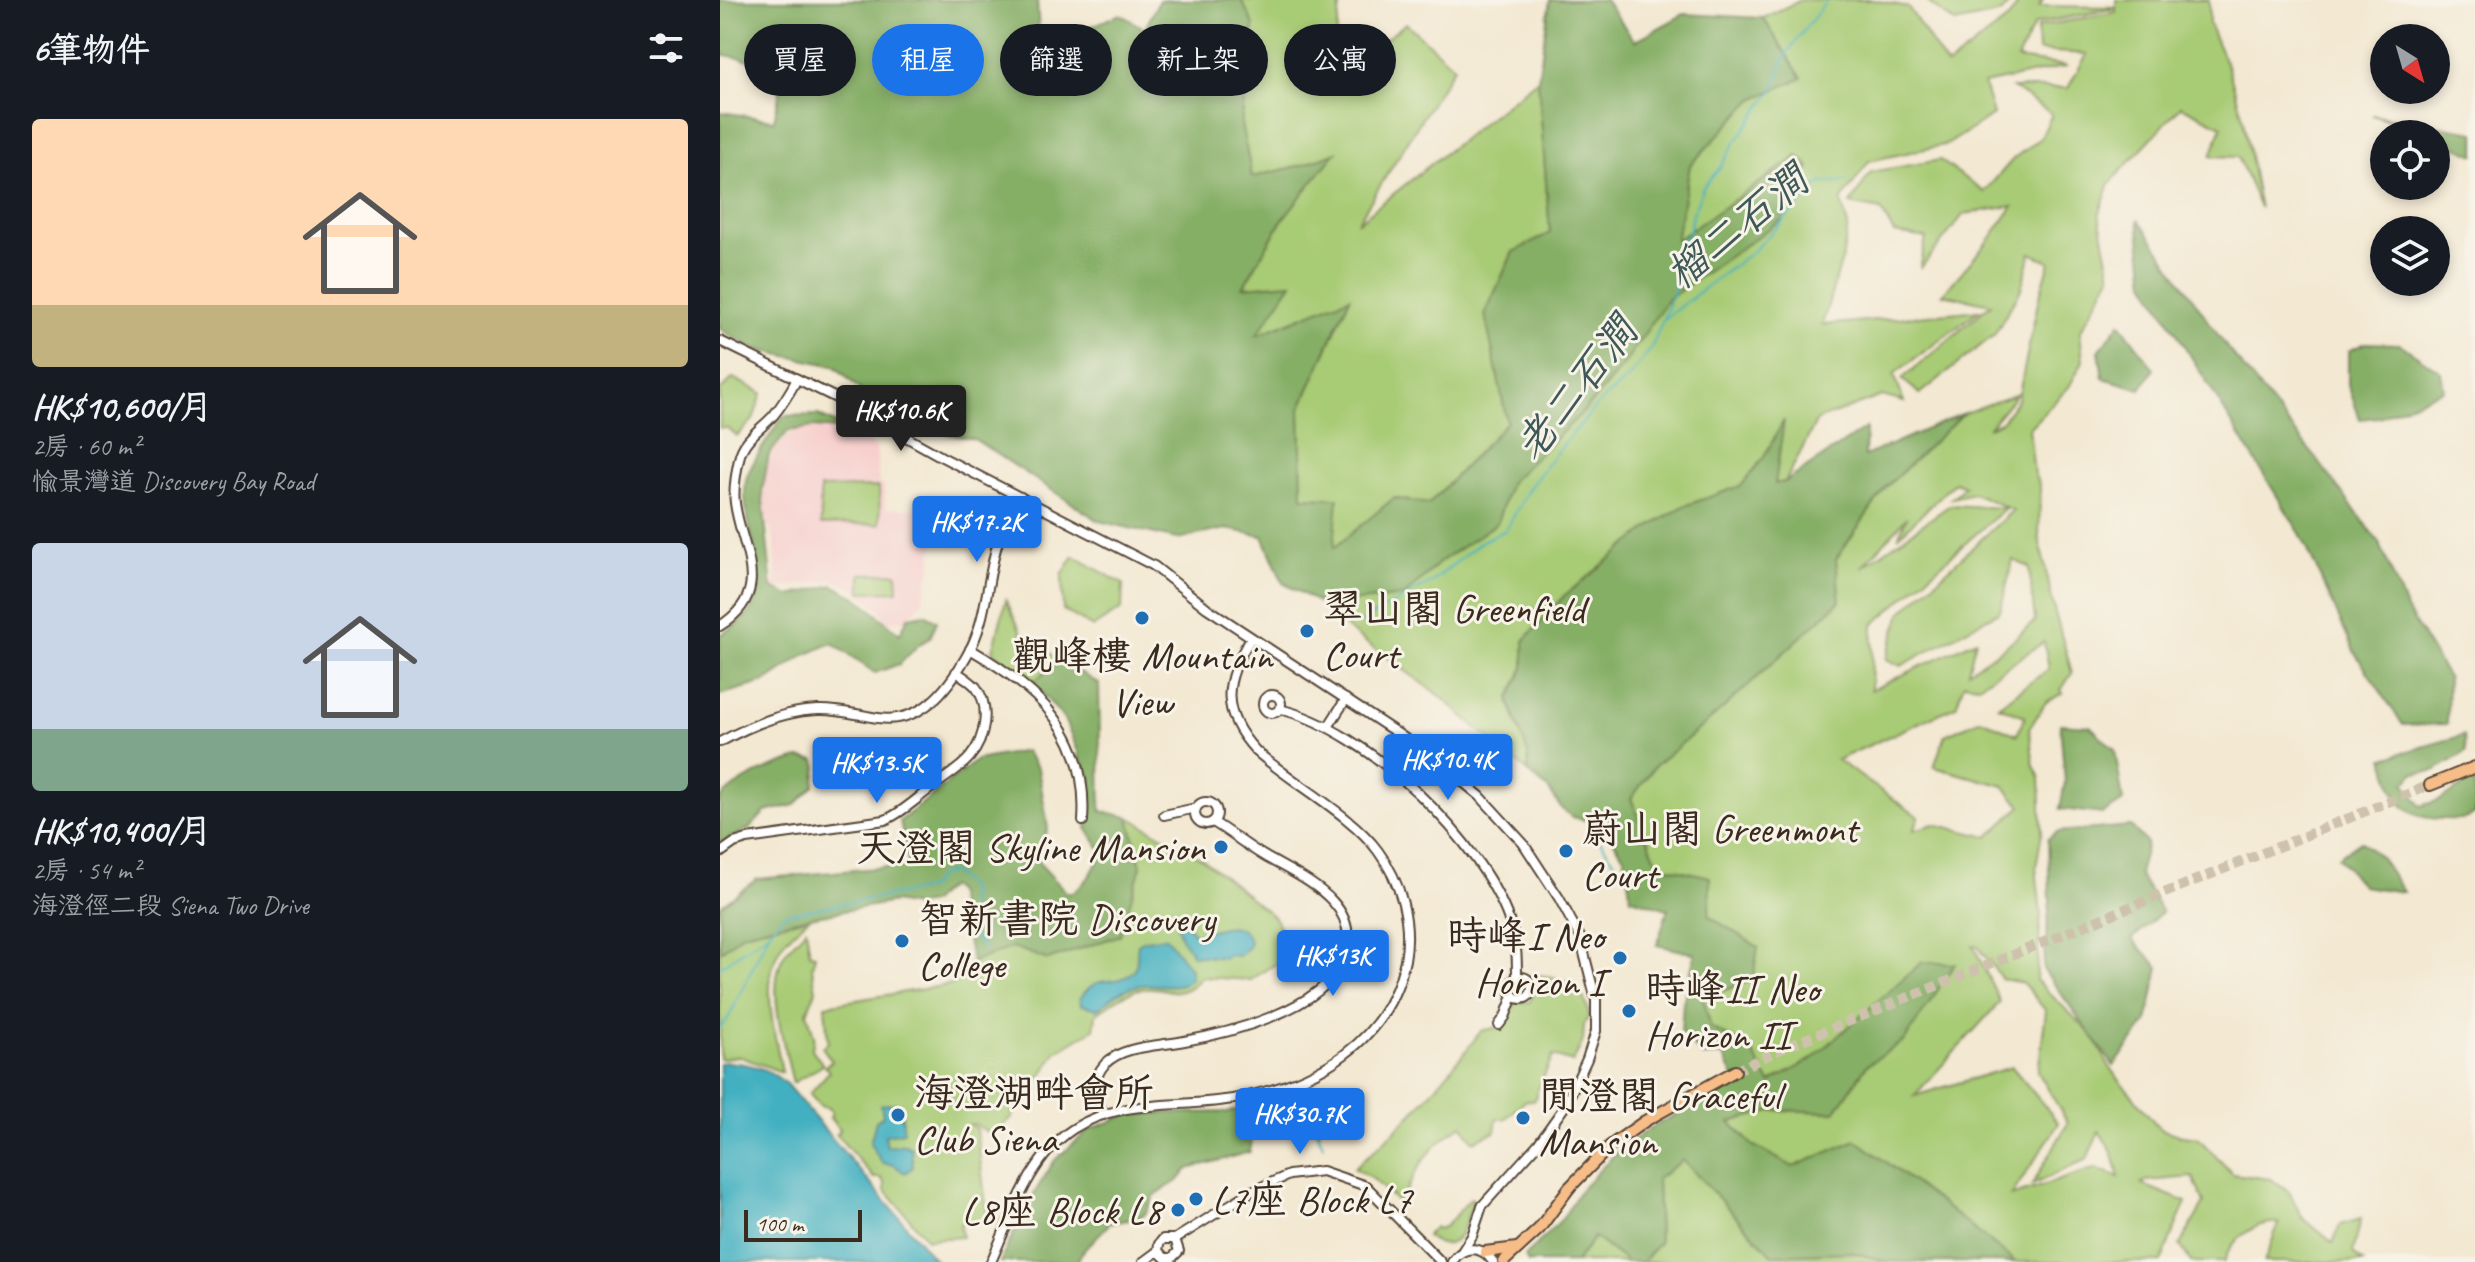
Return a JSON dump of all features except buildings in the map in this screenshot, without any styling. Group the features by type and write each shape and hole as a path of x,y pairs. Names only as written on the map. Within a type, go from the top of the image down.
{"main road":[{"path":"2430,785 2475,767"},
{"path":"1503,1262 1539,1229 1569,1188 1610,1146 1645,1121 1735,1071"},
{"path":"1483,1251 1519,1247"}],"street":[{"path":"720,341 1154,566 1191,597 1446,768 1505,821 1540,866 1580,937 1598,1015 1593,1042 1582,1072 1553,1125 1482,1206 1476,1228 1452,1262"},
{"path":"720,626 741,608 751,583 751,563 734,499 740,456 747,440 775,413 797,379"},
{"path":"720,742 764,722 810,710 885,719 908,716 934,701 970,649 987,602 998,540 1021,497"},
{"path":"991,1262 1039,1164 1069,1131 1086,1121 1139,1106 1210,1103 1304,1078 1354,1047 1376,1027 1394,997 1407,941 1404,909 1393,875 1378,851 1357,829 1256,751 1244,738 1234,718 1229,690 1233,666 1251,638"},
{"path":"970,649 1009,672 1041,699 1058,719 1080,775 1083,821"},
{"path":"720,853 734,843 747,839 885,820 958,768 979,743 985,715 979,692 956,672"},
{"path":"1328,727 1346,699"},
{"path":"1279,709 1328,727 1370,753 1408,784 1461,841 1491,884 1506,913 1515,945 1517,977 1510,986 1513,996 1499,1025"},
{"path":"1164,815 1196,808 1205,802 1212,804 1218,813 1207,825 1196,818 1196,808"},
{"path":"1103,1115 1095,1083 1103,1066 1112,1058 1136,1049 1212,1036 1265,1019 1312,994 1326,983 1343,962 1346,928 1343,917 1329,898 1302,876 1265,857 1213,822"},
{"path":"1513,996 1523,998 1531,991 1527,979 1517,977"},
{"path":"1143,1262 1158,1251 1163,1239 1175,1239 1252,1191 1289,1175 1322,1171 1366,1186 1438,1260 1461,1252 1483,1251"},
{"path":"1476,1228 1483,1251 1493,1262"},
{"path":"1158,1251 1172,1260 1179,1251 1175,1239"}],"shaded area":[{"path":"795,429 827,429 865,440 876,448 879,484 884,485 886,508 916,509 917,499 927,499 927,494 932,494 935,527 931,569 922,602 905,620 888,622 879,609 859,592 834,580 778,588 771,594 776,579 775,543 764,510 765,476 774,450"}],"green space":[{"path":"720,0 1037,0 1038,24 1000,24 1000,96 1112,96 1112,24 1096,24 1120,14 1137,24 1128,24 1128,96 1245,96 1241,124 1252,177 1303,165 1336,152 1282,220 1243,287 1292,283 1257,335 1350,297 1300,409 1302,497 1338,498 1334,548 1394,498 1429,504 1507,422 1485,314 1513,252 1550,233 1538,79 1550,0 1605,0 1635,41 1684,14 1763,18 1802,78 1753,99 1690,165 1676,240 1798,156 1810,167 1781,220 1668,299 1622,367 1586,409 1510,482 1497,523 1440,562 1404,596 1323,605 1283,583 1263,536 1226,529 1177,539 1099,521 974,439 896,424 835,366 754,349 720,329 720,112 774,120 779,96 856,96 856,24 744,24 744,59 720,54"},
{"path":"1159,0 1241,0 1253,24 1147,24"},
{"path":"1241,0 1341,0 1338,24 1284,24 1284,96 1396,96 1396,31 1406,23 1454,67 1357,223 1538,79 1550,234 1513,252 1485,314 1507,422 1429,504 1394,498 1334,549 1302,497 1300,409 1350,298 1256,336 1291,284 1243,288 1282,220 1335,153 1303,165 1252,177 1241,124 1245,96 1268,96 1268,24 1253,24"},
{"path":"1801,0 1874,0 1908,7 1947,66 2008,19 2021,0 2043,0 2039,6 2116,7 2116,0 2209,0 2209,24 2227,65 2242,114 2260,208 2238,157 2211,156 2222,126 2181,106 2110,183 2099,215 2111,276 2080,332 2083,361 2069,387 2029,428 2034,474 2040,486 2039,538 2072,673 2061,690 2063,693 2046,702 2029,729 2034,766 2040,777 2042,832 2036,867 2041,914 2036,980 2092,1035 2112,1071 2160,1129 2198,1138 2233,1174 2271,1179 2289,1192 2302,1217 2333,1243 2340,1225 2361,1219 2353,1253 2363,1262 2264,1262 2279,1223 2270,1223 2245,1233 2232,1246 2224,1262 2191,1262 2180,1245 2204,1203 2193,1177 2141,1184 2186,1202 2161,1262 2015,1262 1937,1200 1793,1167 1752,1145 1730,1122 1774,1110 1835,1112 1867,1065 1905,1040 1812,1059 1770,1083 1750,1048 1711,1028 1703,998 1752,980 1758,947 1709,916 1709,877 1658,865 1631,798 1655,766 1836,559 1886,487 1964,413 2017,394 1988,428 2002,421 2018,399 2038,302 2050,262 2031,253 2021,289 1994,335 1920,394 1902,379 1991,304 1943,294 1991,238 2013,206 1964,214 1920,269 1926,238 1894,233 1881,210 1850,204 1871,172 1940,160 1984,192 2014,158 2041,138 2052,114 2013,88 2068,88 2087,54 2038,51 2037,27 2116,12 2116,8 2035,24 2017,59 2067,66 1984,84 1993,115 1948,144 1869,161 1841,201 1848,226 1842,259 1822,325 1980,310 1894,374 1904,402 1882,396 1817,420 1785,482 1775,484 1783,423 1764,457 1741,486 1684,506 1651,526 1564,596 1524,641 1524,667 1509,700 1528,754 1528,772 1439,695 1350,631 1323,605 1404,596 1440,562 1497,523 1510,482 1586,409 1622,367 1668,299 1781,220 1675,241 1690,165 1753,99 1801,78 1763,18","holes":["1955,482 1965,486 1952,498 1973,493 2013,510 1901,613 1886,659 1901,666 2000,611 2013,560 2029,567 2035,621 2005,647 1968,671 1976,640 1871,690 1873,625 2005,508 1950,505 1861,568 1907,517 1898,537","2044,642 2049,669 1998,706 2025,716 2017,735 1981,719 1945,735 1934,767 2004,786 2021,806 1988,837 1934,824 1914,830 1919,817 1837,760 1956,706 1964,683 1979,685","1973,945 2002,979 2023,983 2046,1011 2038,1072 2068,1123 2032,1185 2087,1159 2099,1131 2113,1154 2119,1177 2096,1168 2011,1196 2059,1123 2012,1067 1914,1096 2000,1002"]},
{"path":"1925,0 2011,0 2002,13 1955,23"},
{"path":"2450,128 2475,132 2475,155 2450,143"},
{"path":"2138,219 2228,349 2380,544 2406,608 2448,678 2447,724 2403,725 2355,653 2301,535 2145,282"},
{"path":"2120,323 2154,369 2141,389 2103,378 2099,351"},
{"path":"2366,343 2400,344 2441,372 2444,390 2379,417 2360,419 2348,385 2348,351"},
{"path":"733,378 762,393 753,420 737,436 727,428 720,428 720,391"},
{"path":"1964,413 1886,487 1836,559 1840,601 1655,766 1631,799 1658,865 1710,877 1709,916 1758,947 1753,980 1703,998 1711,1028 1750,1048 1770,1083 1812,1059 1922,962 1955,964 1905,1040 1867,1065 1835,1112 1775,1110 1730,1122 1752,1145 1793,1167 1856,1140 2015,1262 1889,1262 1851,1252 1772,1255 1683,1160 1657,1179 1659,1243 1642,1262 1627,1262 1594,1237 1576,1262 1528,1262 1525,1256 1563,1218 1580,1190 1617,1152 1649,1129 1737,1083 1723,1055 1702,1056 1681,1032 1683,1003 1695,954 1657,945 1668,909 1631,898 1624,857 1603,824 1572,817 1561,808 1549,790 1528,772 1528,754 1509,700 1524,667 1524,641 1564,596 1651,526 1684,506 1741,486 1764,457 1784,420 1775,484 1785,482 1866,428 1865,456"},
{"path":"818,415 848,430 813,427 788,431 769,455 762,491 772,588 790,596 833,585 858,598 900,634 908,617 925,614 937,621 930,638 918,645 900,664 875,673 832,643 805,655 765,682 720,695 720,635 745,617 754,602 758,586 758,569 745,497 748,474 783,416"},
{"path":"879,487 880,524 821,525 820,488"},
{"path":"1074,556 1123,584 1122,609 1093,627 1063,610 1062,575"},
{"path":"897,573 898,591 861,592 861,574"},
{"path":"1006,600 1024,638 1061,660 1033,682 993,651"},
{"path":"1061,660 1099,684 1101,811 1129,817 1141,866 1120,935 1048,960 1013,947 972,962 956,892 949,886 930,903 914,906 894,902 743,933 720,952 720,906 757,879 909,865 900,821 977,760 1025,751 1038,769 1048,830 1042,840 1039,863 1068,894 1085,882 1102,852 1087,828 1089,809 1078,751 1064,719 1033,682"},
{"path":"2060,724 2090,726 2115,750 2123,801 2103,814 2060,809 2065,782"},
{"path":"2464,735 2466,752 2434,771 2414,773 2405,783 2421,806 2440,800 2475,778 2475,814 2464,819 2444,819 2417,815 2408,810 2396,795 2384,758"},
{"path":"799,758 815,760 814,786 795,805 765,812 749,829 720,843 720,799 746,779"},
{"path":"1129,817 1204,860 1274,917 1281,930 1340,938 1333,967 1309,959 1290,959 1251,980 1202,977 1181,991 1141,989 1114,1001 1096,1014 1094,1029 1056,1052 1035,1086 1013,1107 1012,1118 991,1135 970,1124 976,1128 988,1220 960,1224 962,1237 927,1239 885,1190 881,1178 874,1178 836,1134 840,1130 830,1118 832,1112 820,1106 809,1094 829,1072 825,1066 832,1061 822,1047 828,1042 825,1005 954,984 972,962 1013,947 1048,960 1120,935 1141,866"},
{"path":"2131,826 2147,843 2139,874 2162,912 2132,939 2159,967 2147,1022 2114,1066 2043,969 2050,901 2048,839 2057,832"},
{"path":"2361,841 2381,858 2403,892 2362,886 2338,857"},
{"path":"810,917 783,943 771,973 770,1006 782,1072 738,1056 720,1059 720,952 743,933"},
{"path":"806,929 810,954 815,955 812,967 816,991 807,1012 814,1036 812,1049 823,1065 793,1083 782,1037 776,987 784,955"},
{"path":"1534,975 1562,980 1582,996 1589,1015 1584,1025 1583,1041 1573,1062 1553,1056 1534,1101 1526,1100 1505,1119 1497,1119 1495,1132 1473,1141 1462,1125 1441,1141 1424,1160 1401,1205 1372,1178 1354,1168 1422,1103 1481,1031 1504,1026 1516,1002 1530,1002 1536,987"},
{"path":"1308,1089 1319,1132 1307,1126 1295,1133 1275,1130 1252,1138 1250,1152 1188,1169 1179,1180 1155,1195 1145,1214 1110,1223 1082,1252 1077,1262 1000,1262 1027,1205 1055,1160 1089,1130 1129,1114 1229,1112"},
{"path":"1683,1160 1772,1255 1851,1252 1889,1262 1642,1262 1659,1243 1657,1179"},
{"path":"1471,1198 1473,1200 1463,1228 1453,1242 1437,1243 1426,1236 1435,1227 1446,1226"},
{"path":"1594,1237 1627,1262 1576,1262"}],"water":[{"path":"1184,922 1195,934 1226,927 1239,929 1250,941 1248,947 1238,956 1227,955 1225,958 1193,955 1181,938 1177,925"},
{"path":"1166,937 1190,969 1191,979 1172,986 1131,987 1098,1009 1081,1005 1080,999 1094,985 1121,979 1134,970 1138,944"},
{"path":"720,1063 759,1068 786,1084 937,1262 720,1262"},
{"path":"900,1103 904,1132 885,1135 887,1147 906,1144 911,1147 913,1167 905,1173 894,1165 882,1163 870,1143 876,1121 883,1116 881,1105"}],"waterway":[{"name":"老二石澗","path":"1357,624 1432,582 1482,541 1506,530 1529,488 1555,454 1599,403 1627,379 1651,349 1675,289 1672,256 1689,232 1703,187 1720,168 1773,90 1787,53 1827,0"},
{"name":"榴二石澗","path":"1664,319 1753,251 1821,183 1847,181"},
{"path":"1588,824 1622,872"},
{"path":"720,1028 729,1017 769,933 784,914 928,889 940,875 951,872 970,889 971,934 985,949"},
{"path":"720,967 768,933"},
{"path":"1299,1089 1323,1145"}],"tunnel":[{"path":"1735,1071 1781,1049 2430,785"}],"place":[{"name":"觀峰樓 Mountain View","path":"1142,618"},
{"name":"翠山閣 Greenfield Court","path":"1307,631"},
{"name":"天澄閣 Skyline Mansion","path":"1221,847"},
{"name":"蔚山閣 Greenmont Court","path":"1566,851"},
{"name":"智新書院 Discovery College","path":"902,941"},
{"name":"時峰I Neo Horizon I","path":"1620,958"},
{"name":"時峰II Neo Horizon II","path":"1629,1011"},
{"name":"海澄湖畔會所 Club Siena","path":"898,1115"},
{"name":"閒澄閣 Graceful Mansion","path":"1523,1118"},
{"name":"L7座 Block L7","path":"1196,1199"},
{"name":"L8座 Block L8","path":"1178,1210"}]}
